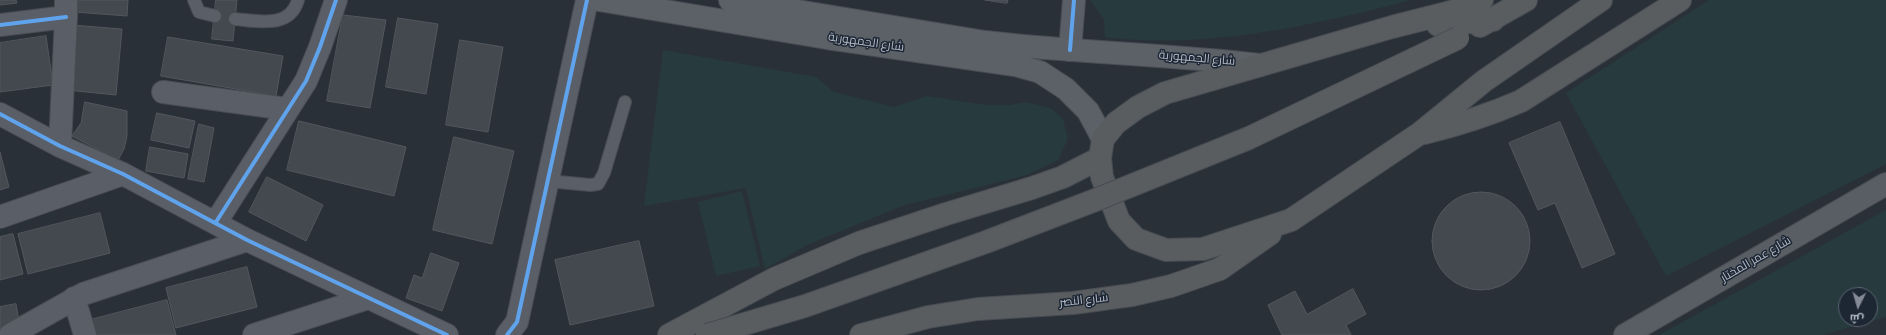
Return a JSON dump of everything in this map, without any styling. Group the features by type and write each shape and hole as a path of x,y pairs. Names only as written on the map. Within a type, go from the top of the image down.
{"highway":[{"path":"669,335 774,279 859,243 1063,177 1102,149 1121,119 1138,107 1165,93 1392,27 1451,12 1482,0"},
{"path":"707,335 805,306 986,242 1249,138 1458,38 1493,20 1526,0"},
{"path":"1102,149 1102,177 1119,221 1136,239 1166,250 1203,250 1291,220 1419,134 1484,82 1601,0"},
{"path":"1419,134 1464,123 1521,101 1680,0"},
{"path":"1392,27 1493,20"},
{"name":"شارع النصر","path":"861,335 928,317 978,309 1073,303 1132,295 1172,286 1220,269 1291,220"}],"main road":[{"name":"شارع الجمهورية","path":"599,0 827,38 1015,65 1040,72 1066,89 1088,111 1102,149"},
{"name":"شارع الجمهورية","path":"730,0 985,42 1070,50 1207,59 1260,65"},
{"name":"شارع عمر المختار","path":"1625,335 1886,184"}],"street":[{"path":"216,222 306,81 320,47 336,0"},
{"path":"507,335 517,322 587,0"},
{"path":"1070,50 1074,0"},
{"path":"0,25 66,8 60,146"},
{"path":"163,92 287,109"},
{"path":"0,114 60,146 123,174 216,222 247,240 447,335"},
{"path":"0,217 123,174"},
{"path":"10,335 37,322 52,310 74,298 247,240"},
{"path":"74,298 85,335"},
{"path":"254,335 368,298"}],"lane":[{"path":"194,0 199,12 215,16"},
{"path":"235,19 269,22 284,20 296,7 298,0"},
{"path":"548,181 590,185 598,184 604,173 625,102"}],"green space":[{"path":"1090,0 1411,0 1337,18 1259,33 1220,38 1143,40 1105,37 1104,19"},
{"path":"1709,0 1886,0 1886,164 1666,276 1566,93"},
{"path":"663,50 816,77 834,92 894,107 926,96 986,105 1009,105 1025,102 1051,108 1063,119 1068,139 1058,160 1027,175 902,206 807,245 765,269 746,188 644,206"},
{"path":"742,191 760,266 716,276 698,202"},
{"path":"1886,210 1886,317 1878,319 1878,287 1838,287 1838,327 1851,327 1823,335 1659,335"}],"building":[{"path":"0,0 16,0 17,3 0,5"},
{"path":"76,0 128,0 127,16 75,12"},
{"path":"216,0 237,0 233,41 212,39"},
{"path":"985,0 1008,0 1007,3"},
{"path":"343,15 386,20 370,108 327,101"},
{"path":"398,18 438,24 426,94 386,87"},
{"path":"72,25 122,29 116,95 67,90"},
{"path":"46,36 53,85 0,92 0,43"},
{"path":"168,37 283,56 276,96 161,76"},
{"path":"460,40 503,47 488,132 446,125"},
{"path":"85,102 127,111 127,136 124,149 118,160 72,136 81,123"},
{"path":"157,113 195,121 189,148 151,140"},
{"path":"299,121 406,147 394,196 287,170"},
{"path":"1560,122 1615,254 1582,268 1555,203 1538,210 1509,143"},
{"path":"199,124 214,128 204,182 188,179"},
{"path":"454,137 514,151 492,244 433,230"},
{"path":"150,147 188,154 184,178 146,171"},
{"path":"0,152 9,187 0,190"},
{"path":"267,177 323,205 306,241 249,212"},
{"path":"1481,192 1500,195 1516,206 1527,222 1530,241 1527,260 1516,276 1500,287 1481,290 1462,287 1446,276 1435,260 1432,241 1435,222 1446,206 1462,195"},
{"path":"100,213 110,253 28,274 18,234"},
{"path":"13,234 23,274 0,280 0,237"},
{"path":"639,241 654,306 570,325 555,260"},
{"path":"431,253 459,263 442,311 406,298 414,275 422,278"},
{"path":"247,267 257,307 176,328 166,288"},
{"path":"1353,289 1366,314 1346,325 1351,335 1282,335 1268,305 1295,291 1307,314"},
{"path":"167,300 176,335 89,335 86,321"},
{"path":"16,304 20,327 0,331 0,307"}],"cycle path":[{"path":"216,222 306,81 320,47 336,0"},
{"path":"507,335 517,322 587,0"},
{"path":"1070,50 1074,0"},
{"path":"0,25 66,17"},
{"path":"0,114 60,146 123,174 247,240 447,335"}]}
